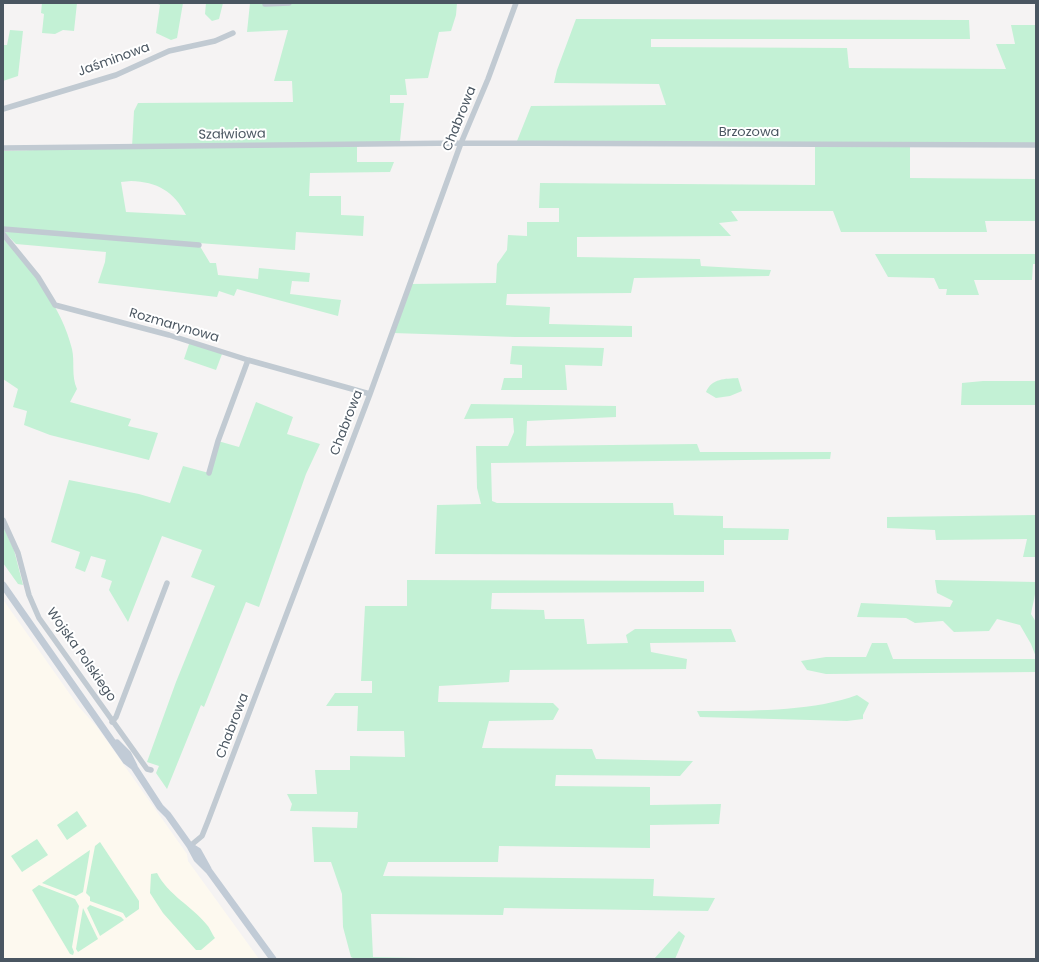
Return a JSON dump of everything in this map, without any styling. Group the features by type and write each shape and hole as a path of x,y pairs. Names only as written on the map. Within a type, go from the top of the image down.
{"main road":[{"name":"Wojska Polskiego","path":"3,585 111,737 126,761 134,767 153,794 160,807 168,815 190,846 197,859 209,871 273,959"}],"street":[{"path":"265,4 290,3"},
{"name":"Chabrowa","path":"190,846 202,836 208,821 370,394 461,143 488,79 516,3"},
{"name":"Jaśminowa","path":"3,109 116,75 169,51 215,41 233,33"},
{"name":"Brzozowa","path":"461,143 1036,145"},
{"name":"Szałwiowa","path":"3,148 461,143"},
{"path":"3,230 199,245"},
{"name":"Rozmarynowa","path":"3,234 38,277 55,305 169,334 248,360 370,394"},
{"path":"209,473 218,441 248,360"},
{"name":"Wojska Polskiego","path":"3,520 18,552 29,595 39,618 112,722 147,769 150,770"},
{"path":"112,722 116,717 167,583"}],"shaded area":[{"path":"4,601 79,707 97,727 187,854 188,861 259,959 3,959"}],"green space":[{"path":"42,3 77,3 74,31 63,30 55,34 42,33 44,14 41,13"},
{"path":"156,3 183,3 177,38 171,40 156,33 160,5"},
{"path":"206,3 223,3 219,19 212,21 205,14"},
{"path":"250,3 457,3 456,15 451,31 439,32 428,78 405,79 407,95 390,95 390,103 404,103 400,141 517,141 531,106 666,105 659,84 554,83 557,70 576,19 969,20 970,39 651,39 651,47 847,48 849,68 1006,69 996,44 1015,44 1011,25 1036,25 1036,145 910,144 910,178 1036,179 1036,221 985,221 987,232 841,232 833,211 731,211 738,221 719,223 731,236 577,237 577,257 700,259 701,266 771,270 769,276 634,278 631,293 507,294 506,305 550,307 549,324 632,326 632,337 515,337 393,333 410,284 496,283 497,264 507,250 508,235 527,236 527,222 559,222 559,208 539,208 540,183 815,185 815,145 363,144 357,147 357,162 394,162 390,172 310,173 309,196 341,196 341,215 364,216 363,236 296,232 295,250 198,243 210,263 216,263 218,275 258,279 259,268 310,273 309,282 292,281 290,294 341,300 338,316 237,289 234,296 219,291 217,297 98,283 105,262 106,252 16,244 3,231 3,151 132,147 134,111 138,103 293,102 292,81 274,81 288,30 247,32","holes":["121,182 149,183 164,189 176,200 186,215 126,212"]},
{"path":"10,30 23,31 18,76 3,81 3,45 7,45"},
{"path":"3,238 44,289 61,318 72,349 74,379 77,389 70,402 131,419 128,426 158,433 149,460 50,435 24,425 27,411 13,407 18,389 3,379"},
{"path":"875,254 1036,254 1036,264 1033,264 1032,280 974,280 979,295 946,295 947,289 939,289 934,278 888,277"},
{"path":"190,341 222,354 216,370 184,359"},
{"path":"512,346 604,348 602,366 565,365 567,390 501,390 504,378 522,378 522,365 510,364"},
{"path":"738,378 742,391 730,396 716,398 706,392 712,384 719,380"},
{"path":"983,381 1036,381 1036,405 961,405 962,383"},
{"path":"256,402 293,417 287,434 320,444 306,474 259,607 246,602 204,707 201,705 167,789 156,773 159,766 147,762 176,682 215,586 191,577 202,550 162,536 128,622 109,590 112,581 101,577 106,560 91,556 85,572 75,568 80,552 51,542 69,480 139,494 170,503 183,466 209,473 218,441 239,447"},
{"path":"471,404 616,406 616,417 527,421 526,446 697,444 700,452 831,452 830,459 491,463 492,501 497,503 673,503 674,515 723,516 723,528 789,529 788,540 724,540 724,555 435,554 437,505 481,504 477,488 476,446 508,446 514,432 513,418 464,419"},
{"path":"1036,515 1036,557 1023,557 1027,539 936,540 935,530 887,528 887,517"},
{"path":"3,526 14,550 23,585 18,584 3,563"},
{"path":"407,580 704,581 704,592 492,593 491,609 544,610 545,619 584,619 587,644 628,643 626,635 635,629 731,629 736,642 650,643 651,652 687,659 686,669 510,670 509,682 439,686 438,702 553,703 559,709 553,720 489,721 482,748 592,749 596,759 693,761 680,776 556,775 555,786 650,787 650,805 721,804 719,824 650,825 650,848 499,846 498,862 388,862 383,876 654,879 653,896 715,898 708,911 504,908 503,915 371,914 373,957 462,959 355,959 351,957 343,927 342,894 331,862 314,862 312,827 357,828 358,812 290,811 292,804 287,794 317,794 315,770 350,770 350,756 405,757 404,731 357,731 358,706 326,706 335,693 372,693 372,681 361,681 365,606 407,606"},
{"path":"935,580 1036,582 1031,614 1036,622 1036,657 1031,644 1020,625 997,619 989,631 954,632 943,621 915,623 906,618 857,617 861,603 950,607 953,601 937,593"},
{"path":"872,643 887,643 893,659 1036,659 1036,672 826,674 807,670 801,661 826,657 866,657"},
{"path":"857,695 869,703 863,715 863,719 847,721 700,717 697,711 799,708 839,701"},
{"path":"77,811 87,826 67,840 57,825"},
{"path":"37,839 48,855 22,872 11,856"},
{"path":"100,842 139,901 139,909 126,918 123,913 90,901 90,897 86,893 95,846"},
{"path":"90,850 83,892 76,896 42,883"},
{"path":"157,873 167,888 201,918 215,938 201,950 196,950 163,913 150,893 151,874"},
{"path":"39,885 75,899 79,906 72,947 74,952 73,955 70,954 32,890"},
{"path":"90,905 121,917 124,920 100,936 87,908"},
{"path":"83,908 98,939 78,952 76,949"},
{"path":"679,931 685,936 675,959 654,959"}]}
